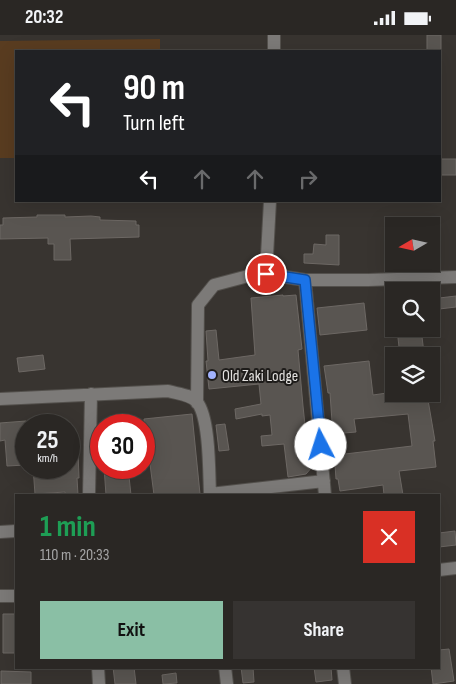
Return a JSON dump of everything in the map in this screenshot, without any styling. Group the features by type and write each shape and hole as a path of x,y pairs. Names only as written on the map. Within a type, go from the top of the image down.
{"street":[{"path":"274,35 274,50"},
{"path":"266,274 270,202"},
{"path":"197,403 198,305 214,285 252,275 266,274 305,280 456,277"},
{"path":"305,280 325,494"},
{"path":"0,399 168,391 185,395 197,403 202,410 205,424 210,494"},
{"path":"89,494 91,394"},
{"path":"218,494 324,481"},
{"path":"0,532 15,531"},
{"path":"440,570 456,568"},
{"path":"0,596 15,596"},
{"path":"98,669 99,684"},
{"path":"225,669 227,684"},
{"path":"343,669 345,684"}],"shaded area":[{"path":"160,39 160,50 15,50 15,158 0,158 0,41"}],"building":[{"path":"427,35 441,35 441,50 427,50"},
{"path":"441,159 456,159 456,175 441,175"},
{"path":"37,215 91,216 100,217 100,220 136,221 136,225 139,225 139,237 70,239 71,260 54,260 54,244 48,244 48,238 0,239 0,225 3,225 3,218 37,217"},
{"path":"326,235 339,235 339,265 304,263 304,254 313,254 314,244 326,245"},
{"path":"296,295 302,349 298,350 303,406 307,444 310,444 313,466 306,474 288,477 284,444 262,446 261,436 272,435 270,415 262,416 262,414 236,419 235,409 261,404 259,384 209,389 206,361 208,361 206,331 216,330 219,360 255,355 251,298"},
{"path":"456,296 456,307 440,309 440,298"},
{"path":"364,303 367,330 320,335 317,308"},
{"path":"398,337 422,337 423,347 399,347"},
{"path":"43,355 45,369 19,372 17,358"},
{"path":"369,361 373,395 385,393 385,402 428,402 435,441 433,441 436,467 399,471 403,494 384,494 383,485 340,491 338,479 336,479 330,393 328,393 324,366","holes":["408,414 412,446 345,454 344,433 356,432 354,419"]},
{"path":"192,414 200,494 154,494 152,479 155,479 155,418"},
{"path":"15,422 15,466 7,466 5,440 0,441 0,423"},
{"path":"225,424 229,450 219,451 216,425"},
{"path":"34,479 77,479 78,494 65,494 65,492 35,494"},
{"path":"105,479 129,479 131,494 106,494"},
{"path":"455,531 456,545 440,547 440,533"},
{"path":"3,614 15,614 15,653 3,653"},
{"path":"449,649 454,681 433,684 431,669 440,669 440,650"},
{"path":"113,669 134,669 136,684 115,684"},
{"path":"241,669 253,669 254,682 243,683"},
{"path":"314,669 331,669 332,680 316,682"},
{"path":"1,671 31,672 31,684 1,684"},
{"path":"176,673 177,683 163,684 162,675"}],"place":[{"name":"Old Zaki Lodge","path":"212,375"}],"route":[{"path":"266,274 283,275 305,280 321,445"}]}
